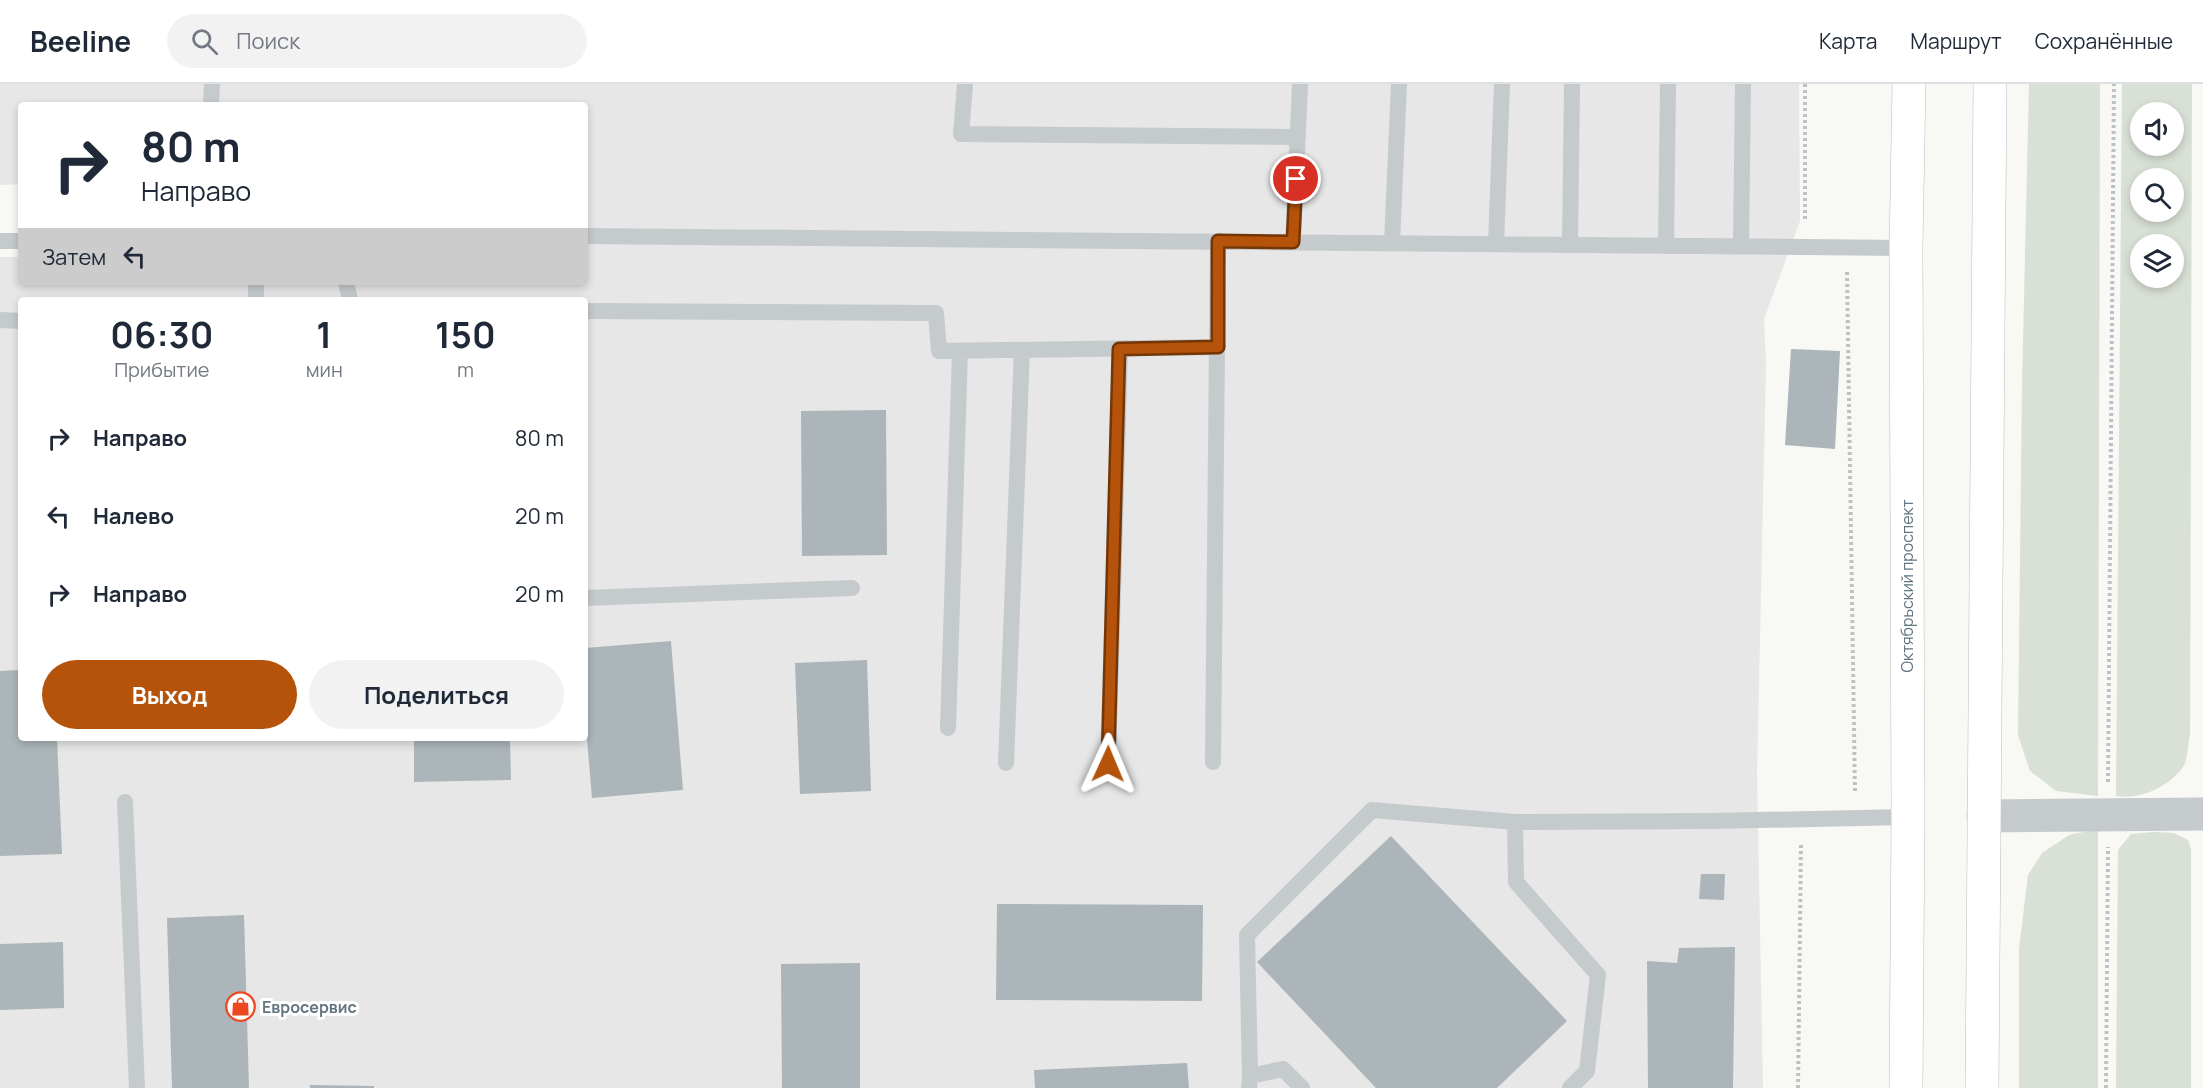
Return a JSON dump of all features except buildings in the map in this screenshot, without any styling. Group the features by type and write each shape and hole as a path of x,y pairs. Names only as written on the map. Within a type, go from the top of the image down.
{"main road":[{"name":"Октябрьский проспект","path":"1906,1088 1908,817 1906,248 1909,84"},
{"path":"1982,1088 1990,84"}],"street":[{"path":"1983,816 2203,814"}],"lane":[{"path":"211,102 212,84"},
{"path":"965,84 961,134 1298,136"},
{"path":"1293,242 1300,84"},
{"path":"1392,243 1399,84"},
{"path":"1496,244 1502,84"},
{"path":"1570,245 1572,84"},
{"path":"1666,246 1668,84"},
{"path":"1741,246 1743,84"},
{"path":"588,236 1906,248"},
{"path":"0,241 18,241"},
{"path":"1213,762 1218,241"},
{"path":"588,311 936,313 939,351 1218,347"},
{"path":"0,320 18,321"},
{"path":"1108,764 1119,349"},
{"path":"1006,763 1022,350"},
{"path":"948,728 960,351"},
{"path":"588,598 852,588"},
{"path":"125,802 137,1088"},
{"path":"1302,1088 1283,1069 1249,1082 1247,935 1372,810 1515,822 1908,817"},
{"path":"1515,822 1516,882 1598,975 1587,1071 1570,1088"}],"path":[{"path":"1805,84 1805,247"},
{"path":"2106,1088 2114,84"},
{"path":"1847,247 1855,818"},
{"path":"1798,1088 1801,819"}],"shaded area":[{"path":"0,84 1799,84 1800,221 1764,319 1766,364 1757,774 1763,1088 0,1088 0,257 18,257 18,285 588,285 588,102 18,102 18,184 0,185"},
{"path":"2029,84 2100,84 2098,796 2056,791 2030,771 2018,735 2022,386"},
{"path":"2122,84 2192,84 2190,734 2185,764 2170,781 2144,794 2116,796"},
{"path":"2098,829 2098,1088 2019,1088 2019,949 2028,875 2042,853 2069,835"},
{"path":"2174,833 2188,840 2191,849 2191,1088 2116,1088 2118,850 2131,834"}],"place":[{"name":"Евросервис","path":"241,1007"}],"route":[{"path":"1108,764 1119,349 1218,347 1218,241 1293,242 1296,179"}]}
